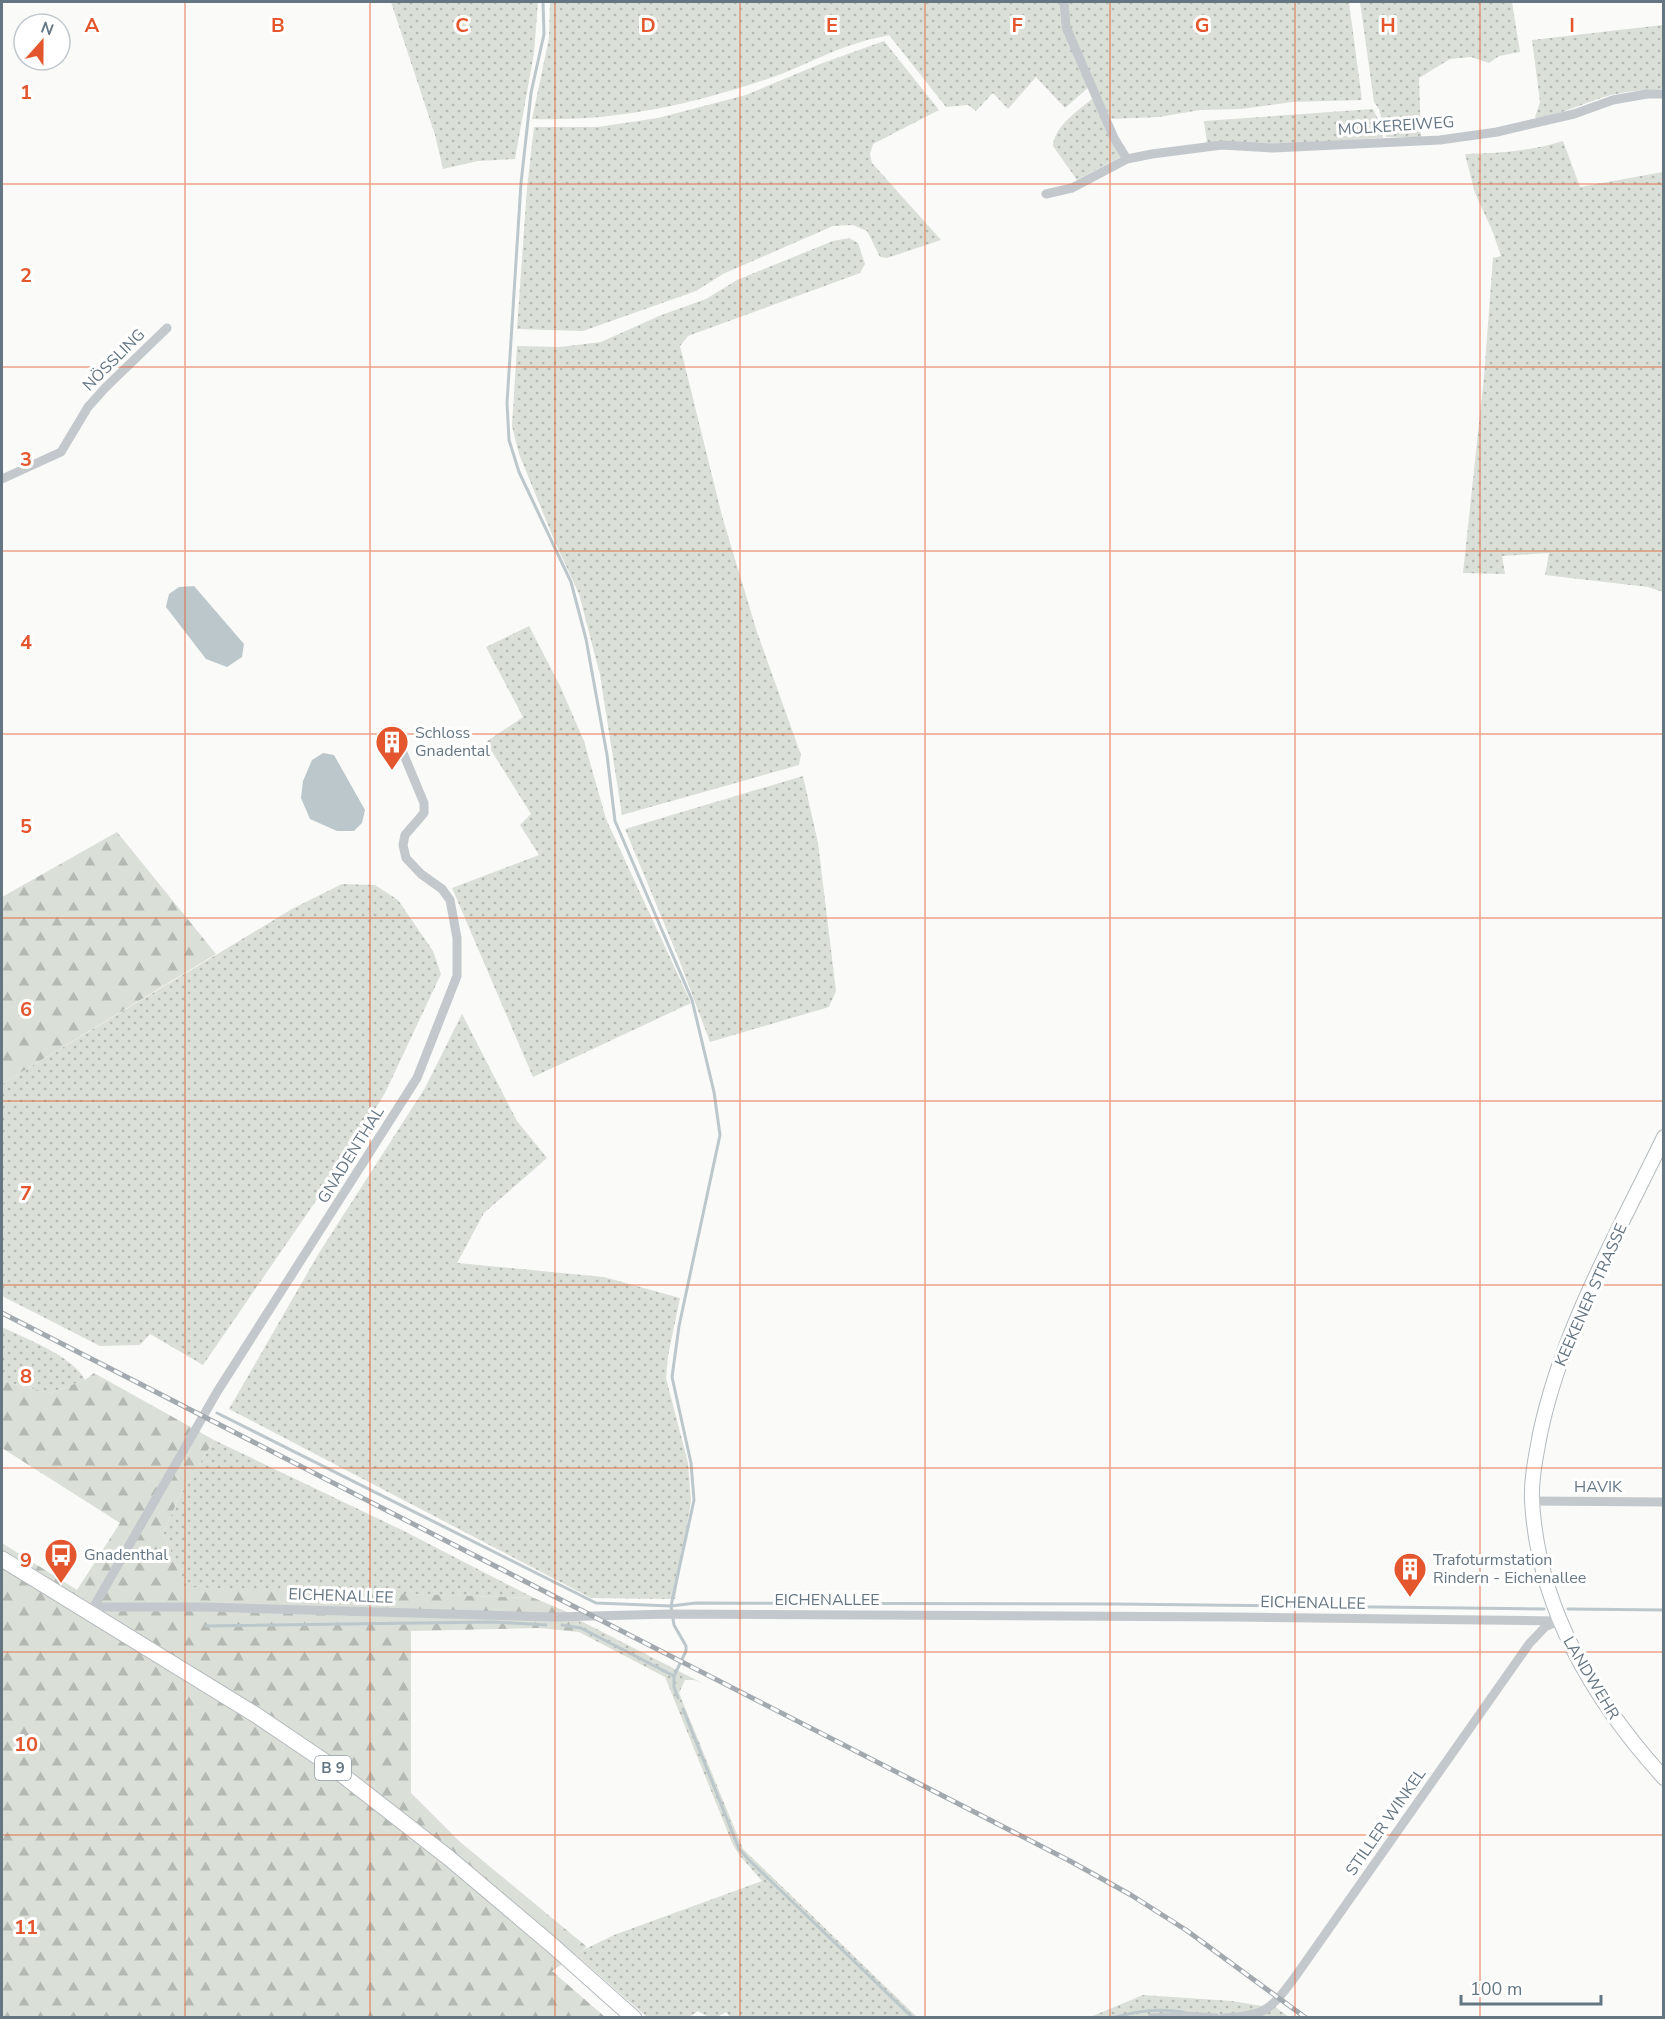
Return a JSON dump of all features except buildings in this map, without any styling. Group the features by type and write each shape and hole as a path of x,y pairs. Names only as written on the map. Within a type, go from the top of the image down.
{"main road":[{"name":"KEEKENER STRASSE","path":"1540,1566 1532,1501 1536,1456 1544,1417 1556,1376 1587,1296 1664,1137"},
{"name":"B 9","path":"2,1559 92,1610 275,1727 362,1789 466,1873 634,2018"},
{"name":"LANDWEHR","path":"1540,1566 1567,1640 1610,1713 1664,1778"}],"street":[{"path":"1064,2 1066,27 1114,138 1127,159"},
{"name":"MOLKEREIWEG","path":"1046,194 1072,188 1127,159 1152,154 1222,146 1274,148 1440,140 1497,132 1574,114 1613,100 1647,94 1664,94"},
{"name":"NÖSSLING","path":"2,479 61,453 88,407 167,328"},
{"name":"GNADENTHAL","path":"92,1610 217,1392 417,1078 457,976 457,938 450,900 442,889 421,874 406,858 403,845 405,835 424,813 424,803 393,729"},
{"name":"HAVIK","path":"1532,1501 1664,1502"},
{"name":"EICHENALLEE","path":"92,1610 205,1607 552,1617 682,1614 1559,1621"},
{"name":"STILLER WINKEL","path":"1224,2018 1258,2013 1275,2003 1296,1977 1529,1644 1545,1627 1559,1621"},
{"path":"1152,2018 1185,2016 1215,2018"}],"green space":[{"path":"391,2 538,2 534,53 515,159 478,161 443,169 435,135"},
{"path":"550,2 1060,2 1061,26 1089,87 1065,108 1036,77 1008,109 993,93 976,111 968,105 946,107 889,35 847,46 744,87 684,103 594,118 532,119 549,38"},
{"path":"1067,2 1349,2 1362,100 1292,102 1241,109 1200,110 1159,117 1111,119 1067,25"},
{"path":"1360,2 1512,2 1520,52 1499,56 1489,63 1471,57 1450,59 1419,78 1421,137 1386,137 1379,109 1374,102"},
{"path":"1663,25 1663,89 1611,95 1538,120 1535,117 1540,102 1532,40"},
{"path":"884,41 939,110 873,144 870,154 872,163 941,240 887,258 880,257 867,231 853,225 833,226 723,274 696,291 583,331 517,329 527,188 534,127 598,127 658,118 746,95 820,64"},
{"path":"1093,98 1122,156 1077,180 1053,146 1054,139 1062,125"},
{"path":"1373,109 1381,126 1383,138 1286,144 1207,143 1204,121"},
{"path":"1563,141 1580,187 1663,172 1663,592 1648,587 1545,575 1549,553 1502,556 1505,574 1463,573 1484,377 1493,258 1501,256 1475,193 1465,154 1527,149"},
{"path":"849,238 858,243 865,264 860,273 688,336 680,346 722,516 757,632 801,755 799,765 622,815 600,675 579,594 519,454 512,426 517,346 560,347 601,342 659,316 706,299 737,280 833,241"},
{"path":"529,626 560,686 584,741 606,819 691,1003 533,1077 452,888 539,855 520,825 531,814 486,742 523,717 486,647"},
{"path":"803,776 818,843 836,991 829,1007 710,1042 625,829"},
{"path":"117,832 216,954 2,1084 2,897"},
{"path":"342,884 375,885 398,900 433,951 441,974 385,1093 344,1160 203,1365 150,1334 140,1345 100,1346 2,1296 2,1084 292,909"},
{"path":"462,1014 517,1121 547,1158 484,1213 457,1263 604,1277 680,1298 668,1356 666,1378 688,1463 691,1501 675,1599 591,1598 229,1409 319,1253 425,1088"},
{"path":"2,1327 60,1356 79,1371 85,1380 50,1393 2,1381"},
{"path":"94,1373 214,1440 179,1497 163,1534 187,1587 534,1598 565,1611 579,1620 579,1632 539,1628 411,1631 411,1793 459,1841 587,1947 552,1971 605,2017 2,2017 2,1543 77,1590 120,1523 2,1448 2,1381 50,1393 85,1380"},
{"path":"214,1440 404,1531 534,1598 187,1588 163,1534 179,1497"},
{"path":"579,1620 702,1683 685,1680 679,1693 743,1849 917,2017 731,2018 726,2012 712,2017 698,2011 689,2017 647,2017 575,1954 614,1935 762,1881 733,1845 665,1677 579,1632"},
{"path":"1143,1995 1232,2001 1262,2006 1271,2004 1289,2017 1088,2018"}],"shaded area":[{"path":"194,586 244,644 242,657 227,667 206,659 166,607 169,594 179,587"},
{"path":"323,753 334,755 365,810 362,823 354,831 337,831 310,819 301,798 303,781 312,760"}],"waterway":[{"path":"543,2 544,34 531,93 521,183 507,403 509,440 519,472 571,582 586,639 607,755 615,821 692,1000 714,1092 720,1135 679,1326 672,1377 691,1463 694,1500 671,1606 674,1625 686,1646 686,1651 674,1676 674,1687 678,1698"},
{"path":"217,1413 596,1603 671,1606 696,1603 1116,1604 1544,1609"},
{"path":"1568,1609 1664,1610"},
{"path":"206,1626 493,1622 546,1625"},
{"path":"562,1625 581,1628 674,1676"},
{"path":"683,1709 739,1849 913,2018"},
{"path":"1112,2018 1148,2011 1183,2012"}],"railway":[{"path":"2,1313 1070,1861 1131,1895 1186,1930 1306,2018"}],"place":[{"name":"Schloss Gnadental","path":"392,771"},
{"name":"Gnadenthal","path":"61,1584"},
{"name":"Trafoturmstation Rindern - Eichenallee","path":"1410,1598"}]}
